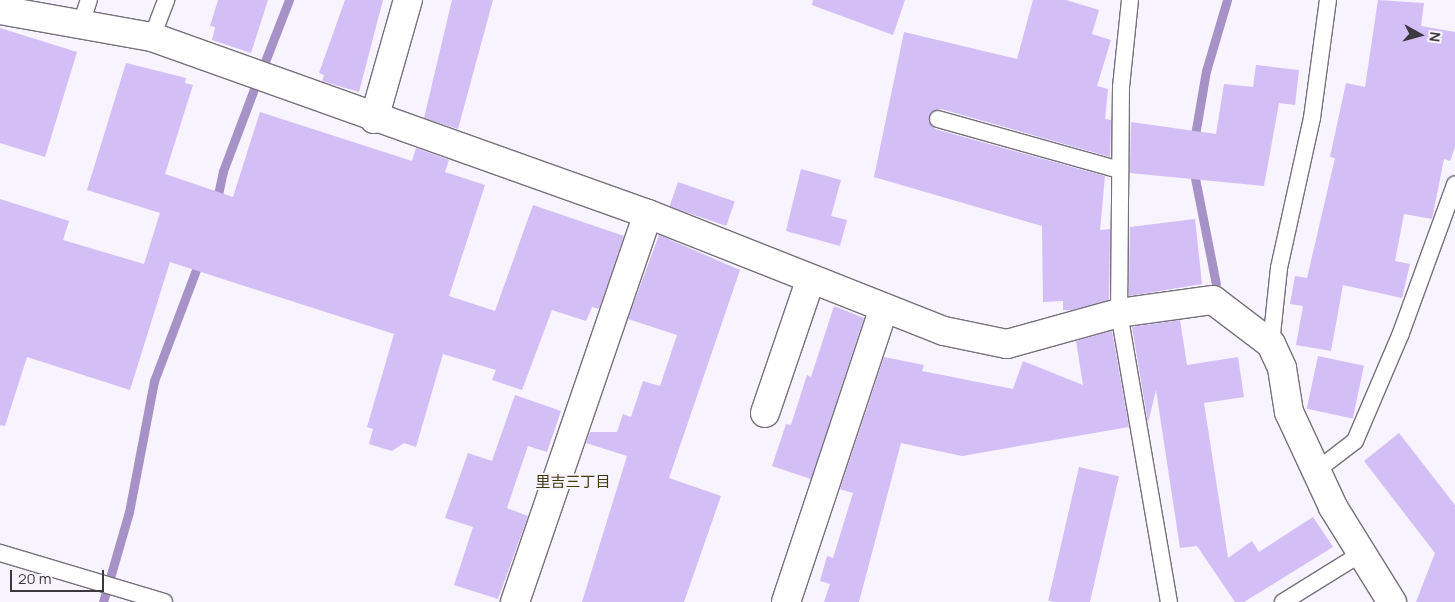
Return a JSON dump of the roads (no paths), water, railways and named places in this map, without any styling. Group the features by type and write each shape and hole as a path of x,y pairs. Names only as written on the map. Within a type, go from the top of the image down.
{"street":[{"path":"374,119 408,0"},
{"path":"0,10 85,12 374,119 648,214 810,281 944,331 1007,344 1119,313 1213,300 1271,344 1282,368 1289,412 1316,471 1392,602"},
{"path":"515,602 648,214"},
{"path":"765,413 810,281"},
{"path":"786,602 884,308"}],"lane":[{"path":"152,37 166,0"},
{"path":"1130,0 1121,87 1119,313 1169,602"},
{"path":"1271,344 1279,268 1312,118 1328,0"},
{"path":"938,119 1120,170"},
{"path":"1316,471 1355,441 1401,333 1455,185"},
{"path":"0,553 164,602"},
{"path":"1283,602 1362,553"}],"waterway":[{"path":"264,64 289,0"},
{"path":"1194,141 1206,71 1227,0"},
{"path":"216,204 223,171 254,89"},
{"path":"1193,168 1216,284"},
{"path":"103,602 129,512 154,381 200,259"}],"district":[{"name":"里吉三丁目","path":"573,482"}]}
